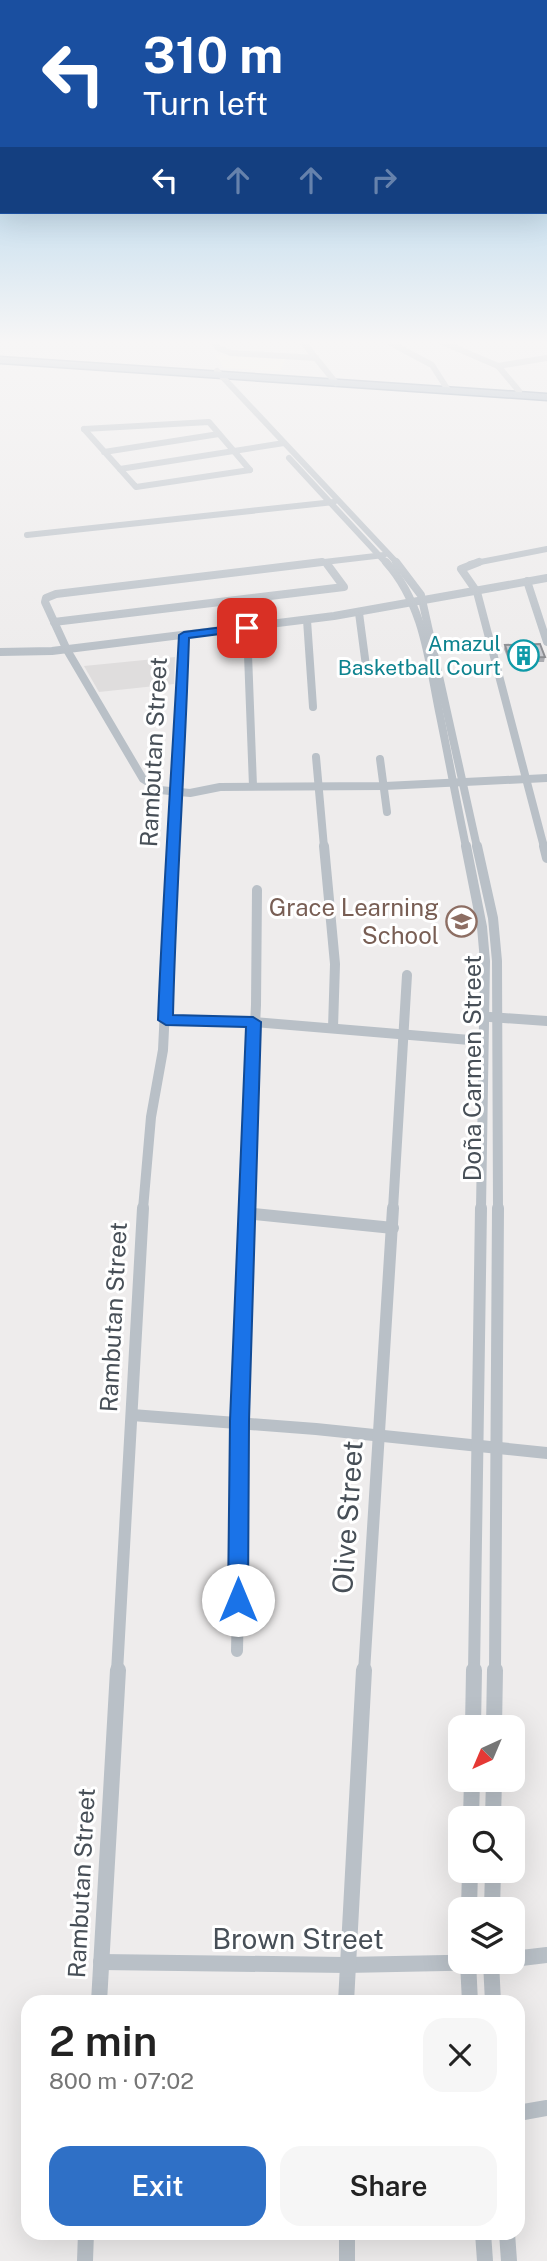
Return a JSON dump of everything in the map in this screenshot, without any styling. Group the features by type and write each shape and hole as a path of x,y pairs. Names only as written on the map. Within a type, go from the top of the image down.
{"street":[{"path":"99,447 136,487 250,470 230,447"},
{"path":"104,452 137,447"},
{"path":"120,469 266,447"},
{"name":"Doña Carmen Street","path":"283,447 418,603"},
{"name":"Doña Carmen Street","path":"284,447 340,501 414,582 476,867 495,927 491,961 490,1017 498,1449 495,1715"},
{"path":"27,535 340,501"},
{"path":"547,549 464,566 461,571 477,592 547,858"},
{"path":"390,554 327,564 56,594 45,600 67,650 143,779 160,790 190,793 212,788 253,786 385,786 547,778"},
{"path":"54,622 344,587 327,564"},
{"path":"0,652 67,650 359,613 547,578"},
{"path":"527,581 547,642"},
{"path":"359,613 366,666"},
{"path":"307,620 313,707"},
{"path":"247,628 253,786"},
{"name":"Rambutan Street","path":"99,1995 148,1144 166,1020 170,878 184,635"},
{"path":"316,757 335,964 333,1028"},
{"path":"380,759 387,812"},
{"name":"Doña Carmen Street","path":"476,867 482,927 491,961"},
{"path":"237,1651 245,1213 253,1022 259,951 257,890"},
{"path":"482,927 495,927"},
{"name":"Olive Street","path":"346,1995 407,975"},
{"path":"490,1017 547,1021"},
{"name":"Doña Carmen Street","path":"472,1715 482,1041 490,1017"},
{"path":"166,1020 253,1022 482,1041"},
{"path":"245,1213 393,1228"},
{"path":"132,1415 240,1421 478,1448 547,1452"},
{"path":"525,1958 547,1955"},
{"name":"Brown Street","path":"101,1962 448,1963"},
{"path":"469,1974 470,1995"},
{"path":"493,1974 493,1995"},
{"path":"525,2112 547,2108"},
{"path":"85,2261 86,2240"},
{"path":"347,2240 347,2261"},
{"path":"484,2240 485,2261"},
{"path":"508,2240 509,2261"}],"shaded area":[{"path":"175,657 174,684 99,692 84,666"}],"building":[{"name":"Amazul Basketball Court","path":"540,644 545,657 509,658 505,645"}],"place":[{"name":"Amazul Basketball Court","path":"524,655"},
{"name":"Grace Learning School","path":"462,921"}],"route":[{"path":"238,1600 240,1421 253,1022 166,1020 170,878 184,635 247,628"}]}
